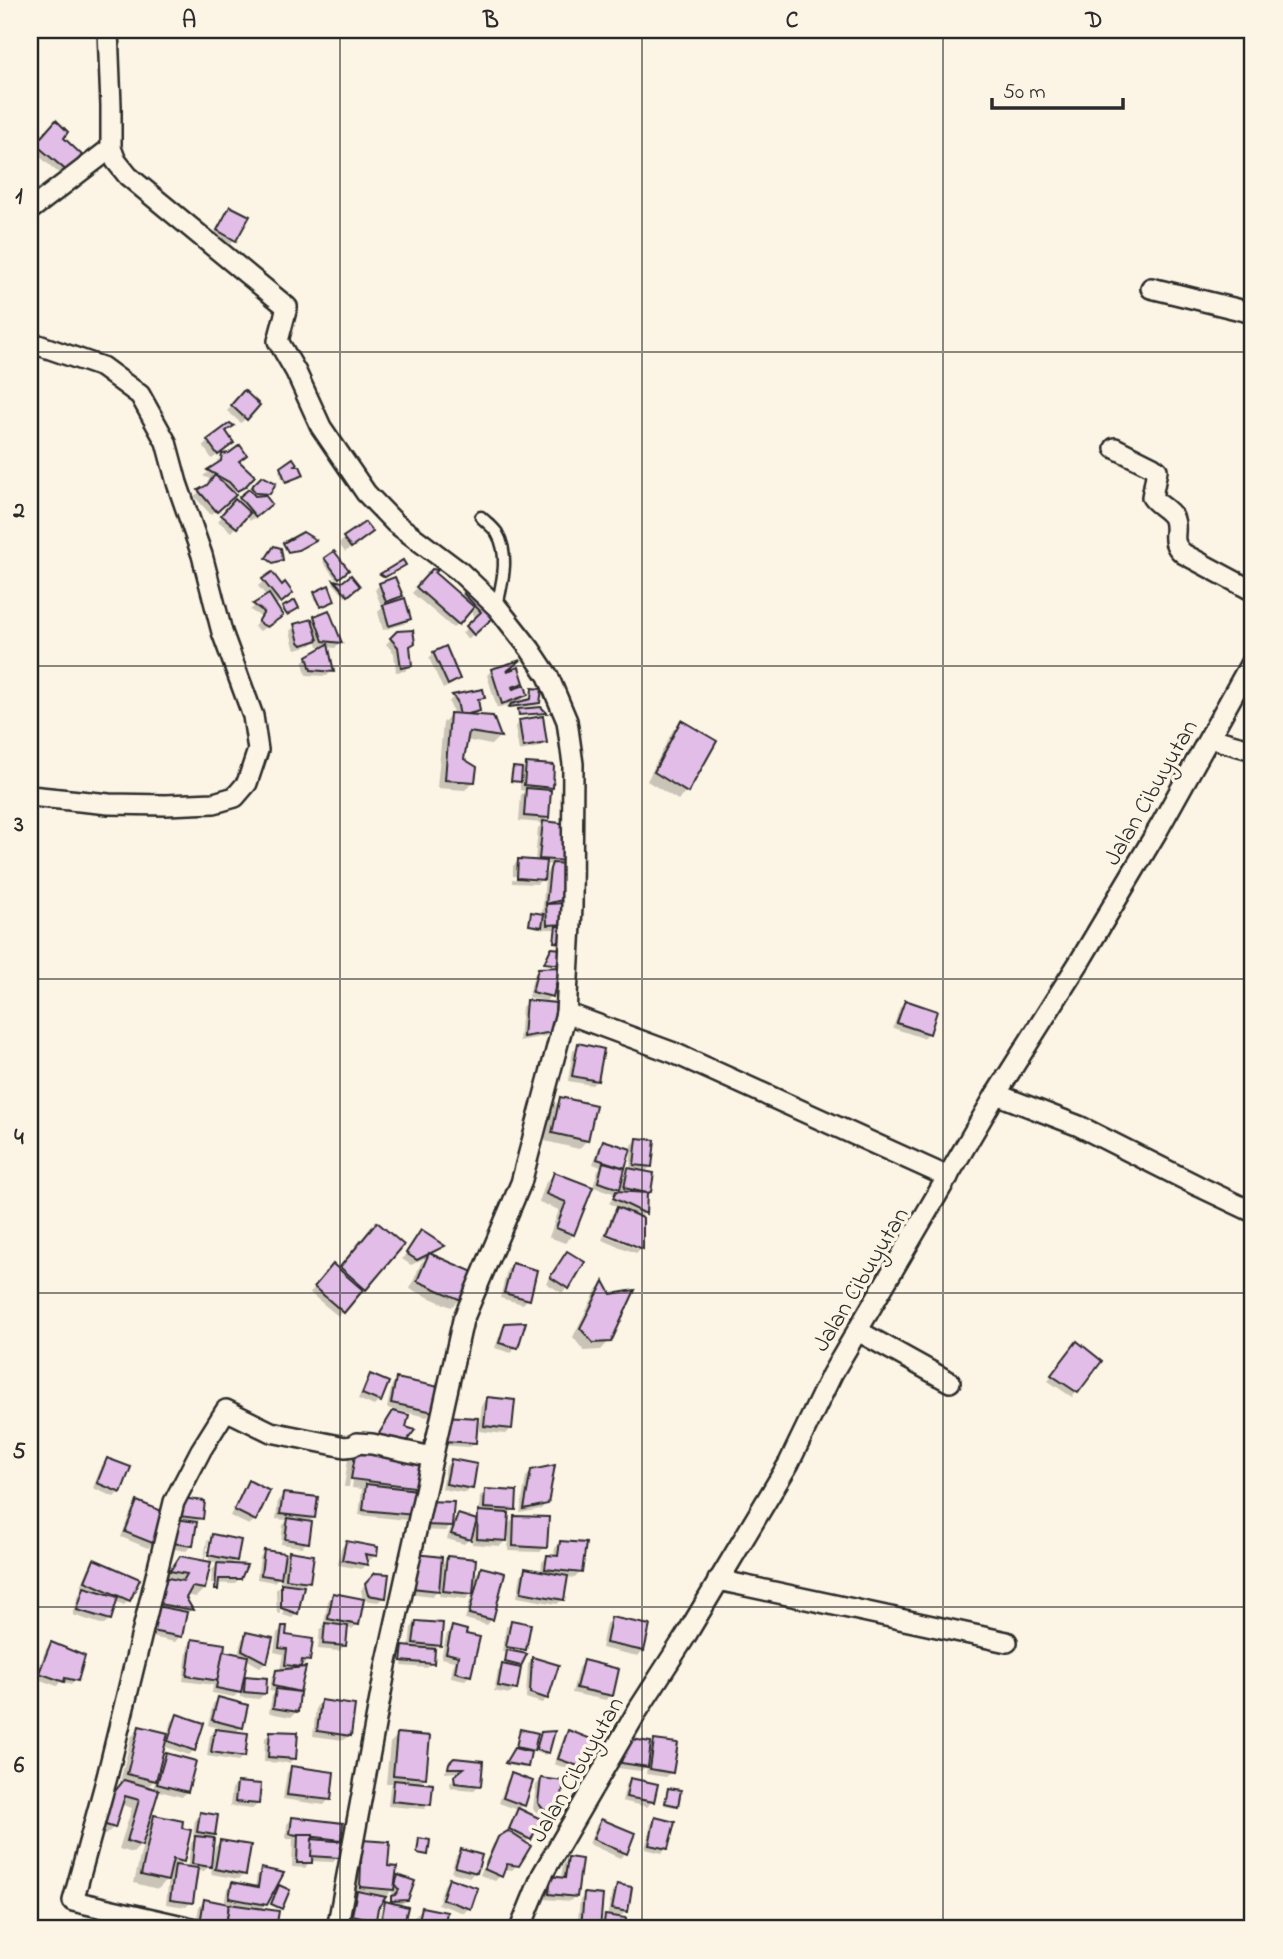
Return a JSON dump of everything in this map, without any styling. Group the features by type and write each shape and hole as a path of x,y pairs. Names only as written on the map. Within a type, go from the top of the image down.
{"street":[{"path":"108,30 111,148 117,161 128,176 285,305 287,309 278,341 302,384 321,427 366,493 395,523 459,571 497,607 548,676 567,721 573,764 572,907 566,1013 521,1183 463,1320 386,1666 337,1929"},
{"path":"30,210 111,148"},
{"path":"1151,288 1253,313"},
{"path":"30,342 102,367 140,395 166,442 177,484 202,555 222,632 253,716 258,750 247,783 235,797 214,803 109,804 30,796"},
{"path":"1115,448 1157,470 1152,497 1172,515 1177,548 1253,591"},
{"name":"Jalan Cibuyutan","path":"520,1929 542,1875 638,1710 789,1463 832,1374 996,1094 1159,828 1253,659"},
{"path":"1210,738 1253,750"},
{"path":"566,1013 674,1053 948,1177"},
{"path":"996,1094 1079,1126 1253,1212"},
{"path":"858,1331 950,1382"},
{"path":"196,1929 73,1900 107,1777 174,1502 226,1409 271,1432 349,1448 357,1443 372,1444 432,1457"},
{"path":"718,1580 1007,1642"}],"lane":[{"path":"481,517 497,533 504,551 503,578 497,607"}],"building":[{"path":"56,120 68,132 64,138 82,155 68,172 35,144"},
{"path":"230,206 250,216 236,241 217,230"},
{"path":"244,390 260,405 247,420 231,405"},
{"path":"230,423 234,426 226,431 234,443 218,455 207,440"},
{"path":"240,445 247,455 239,461 255,476 237,491 229,482 207,470 221,461 222,454 229,453"},
{"path":"293,458 297,464 293,466 300,466 304,475 286,482 280,467"},
{"path":"215,475 236,495 217,512 198,490 207,485"},
{"path":"262,476 276,483 270,494 256,493 251,487"},
{"path":"249,489 255,496 265,495 272,504 256,517 239,497"},
{"path":"235,499 250,513 237,528 221,515"},
{"path":"365,522 373,532 351,548 343,537"},
{"path":"303,532 316,540 298,550 288,552 283,543"},
{"path":"274,546 281,548 283,560 273,563 266,558"},
{"path":"334,551 349,570 339,578 324,558"},
{"path":"403,560 406,565 385,577 380,574"},
{"path":"432,569 438,570 435,573 474,607 459,625 416,587"},
{"path":"272,572 282,585 285,582 293,593 281,603 262,579"},
{"path":"351,575 360,586 348,596 334,580 342,582"},
{"path":"395,577 403,596 386,602 379,583"},
{"path":"329,585 335,601 321,607 314,592"},
{"path":"467,585 495,616 474,635 466,626 481,612 464,594"},
{"path":"269,594 283,616 267,627 258,622 264,612 253,604"},
{"path":"405,598 411,619 389,626 383,605"},
{"path":"295,600 299,608 287,615 282,607"},
{"path":"329,610 342,643 323,641 314,616"},
{"path":"312,619 318,640 302,645 294,624"},
{"path":"413,630 415,643 410,646 412,666 401,668 398,647 390,638 397,631"},
{"path":"328,644 334,672 311,670 307,656"},
{"path":"446,646 460,679 448,685 433,652"},
{"path":"521,660 507,671 519,667 524,683 512,687 513,689 525,685 528,695 502,704 491,669"},
{"path":"532,688 542,689 540,703 509,707 511,704 531,699"},
{"path":"483,689 485,698 478,699 480,711 460,716 457,701 452,695"},
{"path":"541,707 547,713 519,715 518,709"},
{"path":"450,713 493,716 501,737 469,732 464,759 477,767 475,782 445,780"},
{"path":"543,716 547,743 523,747 519,720"},
{"path":"681,720 717,741 688,793 654,772"},
{"path":"526,763 554,765 553,788 524,785"},
{"path":"513,767 522,768 521,782 511,781"},
{"path":"526,788 551,790 549,818 524,816"},
{"path":"543,821 569,824 568,861 539,859"},
{"path":"518,859 546,861 544,880 517,878"},
{"path":"552,863 569,864 566,899 546,904 550,869"},
{"path":"567,903 568,924 547,925 546,904"},
{"path":"531,912 544,914 542,927 529,925"},
{"path":"556,926 567,927 565,943 554,942"},
{"path":"551,948 563,949 561,965 544,963"},
{"path":"560,967 553,997 532,992 538,968"},
{"path":"526,1000 556,1003 553,1032 523,1037"},
{"path":"905,1000 937,1011 930,1034 897,1023"},
{"path":"578,1043 604,1049 598,1081 572,1076"},
{"path":"560,1097 596,1105 588,1141 552,1133"},
{"path":"637,1138 655,1140 652,1167 634,1165"},
{"path":"603,1140 631,1149 625,1168 597,1159"},
{"path":"603,1162 625,1168 620,1189 598,1182"},
{"path":"628,1168 654,1173 651,1192 624,1188"},
{"path":"554,1172 593,1187 574,1235 556,1228 566,1202 546,1194"},
{"path":"616,1191 647,1193 646,1214 613,1198"},
{"path":"617,1207 643,1218 643,1249 606,1234"},
{"path":"377,1222 404,1245 366,1290 340,1267"},
{"path":"421,1230 445,1246 417,1260 406,1253"},
{"path":"567,1251 585,1262 569,1289 550,1277"},
{"path":"429,1253 473,1272 461,1300 417,1281"},
{"path":"512,1263 537,1270 530,1300 504,1293"},
{"path":"333,1264 363,1290 344,1313 314,1287"},
{"path":"604,1281 611,1294 635,1290 611,1342 593,1343 580,1328"},
{"path":"526,1322 518,1348 499,1343 505,1323"},
{"path":"1077,1341 1102,1361 1078,1393 1051,1375"},
{"path":"370,1374 389,1382 381,1402 362,1394"},
{"path":"396,1378 439,1387 434,1412 391,1403"},
{"path":"487,1397 515,1400 512,1429 484,1426"},
{"path":"393,1411 409,1415 406,1427 415,1430 405,1443 375,1440"},
{"path":"444,1416 478,1418 476,1443 443,1441"},
{"path":"356,1449 426,1458 422,1488 351,1479"},
{"path":"107,1458 131,1467 121,1493 97,1483"},
{"path":"451,1459 477,1464 473,1489 446,1484"},
{"path":"555,1465 548,1504 524,1509 531,1470"},
{"path":"248,1480 270,1491 256,1521 234,1510"},
{"path":"366,1484 417,1490 414,1515 363,1510"},
{"path":"485,1489 517,1491 516,1510 484,1508"},
{"path":"283,1493 318,1497 315,1518 280,1514"},
{"path":"181,1498 205,1501 203,1519 179,1516"},
{"path":"137,1501 167,1513 155,1544 125,1532"},
{"path":"425,1501 454,1502 452,1526 424,1525"},
{"path":"478,1511 509,1513 507,1541 477,1539"},
{"path":"458,1514 477,1520 471,1540 451,1534"},
{"path":"514,1516 549,1517 547,1548 513,1546"},
{"path":"288,1518 312,1522 309,1543 285,1539"},
{"path":"175,1519 197,1522 193,1546 172,1543"},
{"path":"212,1534 241,1540 237,1561 208,1555"},
{"path":"346,1541 378,1547 377,1556 365,1554 368,1565 342,1560"},
{"path":"560,1541 586,1543 582,1573 545,1569 547,1555 558,1556"},
{"path":"264,1550 285,1553 281,1578 261,1575"},
{"path":"289,1551 314,1555 310,1582 286,1579"},
{"path":"416,1554 442,1557 439,1591 412,1588"},
{"path":"180,1556 211,1562 205,1589 192,1587 186,1598 193,1610 153,1603 158,1576 183,1581 187,1574 170,1571"},
{"path":"447,1556 476,1559 473,1594 443,1591"},
{"path":"94,1559 140,1579 130,1601 85,1581"},
{"path":"217,1563 247,1565 241,1579 219,1579 218,1590 215,1590"},
{"path":"481,1567 505,1573 493,1620 469,1614"},
{"path":"525,1568 568,1576 564,1600 521,1592"},
{"path":"375,1573 389,1574 386,1598 368,1595 365,1584"},
{"path":"281,1583 304,1586 298,1614 281,1608"},
{"path":"84,1587 118,1597 111,1620 77,1610"},
{"path":"333,1593 364,1599 359,1625 328,1619"},
{"path":"151,1605 187,1612 182,1637 146,1630"},
{"path":"611,1617 650,1625 644,1651 606,1643"},
{"path":"511,1620 531,1624 526,1650 506,1647"},
{"path":"416,1621 443,1623 441,1646 413,1643"},
{"path":"325,1623 348,1626 346,1646 323,1644"},
{"path":"282,1626 287,1626 286,1635 313,1639 310,1661 302,1660 301,1667 285,1665 287,1649 279,1648"},
{"path":"452,1626 467,1630 466,1634 480,1637 471,1676 455,1672 458,1656 446,1653"},
{"path":"246,1632 273,1638 267,1663 242,1650"},
{"path":"192,1639 225,1644 220,1681 187,1676"},
{"path":"51,1642 85,1656 78,1681 65,1678 64,1682 39,1673"},
{"path":"403,1646 435,1649 434,1664 401,1661"},
{"path":"507,1650 527,1654 521,1666 505,1662"},
{"path":"223,1651 248,1656 241,1693 216,1688"},
{"path":"532,1657 559,1665 548,1699 530,1693"},
{"path":"583,1660 619,1669 613,1696 576,1688"},
{"path":"502,1664 521,1668 517,1690 498,1686"},
{"path":"306,1667 300,1692 273,1686 276,1670"},
{"path":"245,1676 267,1678 266,1694 244,1692"},
{"path":"276,1689 300,1692 298,1712 273,1708"},
{"path":"218,1697 248,1705 243,1728 212,1720"},
{"path":"321,1700 355,1705 351,1736 317,1731"},
{"path":"177,1714 204,1723 195,1751 168,1741"},
{"path":"139,1726 168,1733 156,1781 127,1774"},
{"path":"215,1729 248,1733 245,1757 211,1752"},
{"path":"520,1729 538,1733 534,1751 516,1747"},
{"path":"568,1730 594,1740 584,1768 558,1759"},
{"path":"270,1731 298,1732 296,1759 268,1757"},
{"path":"555,1731 549,1753 536,1750 541,1732"},
{"path":"397,1733 430,1736 426,1778 393,1775"},
{"path":"625,1738 651,1742 648,1767 621,1763"},
{"path":"654,1740 678,1743 673,1773 650,1769"},
{"path":"514,1748 531,1752 528,1767 505,1763"},
{"path":"166,1753 196,1761 188,1792 157,1784"},
{"path":"454,1758 483,1761 481,1786 455,1783 454,1776 464,1768 448,1768"},
{"path":"291,1766 334,1772 331,1800 287,1795"},
{"path":"511,1773 533,1781 525,1806 503,1798"},
{"path":"541,1778 564,1781 560,1812 544,1810 538,1803"},
{"path":"630,1778 658,1784 654,1802 626,1797"},
{"path":"124,1780 159,1790 142,1846 127,1841 139,1800 125,1796 115,1828 103,1824 112,1795"},
{"path":"394,1780 433,1784 431,1805 392,1801"},
{"path":"237,1782 261,1784 259,1804 235,1802"},
{"path":"668,1788 681,1790 678,1806 665,1803"},
{"path":"518,1808 541,1819 531,1840 509,1829"},
{"path":"200,1812 218,1815 215,1835 197,1832"},
{"path":"154,1815 183,1821 182,1828 191,1830 184,1862 173,1859 168,1881 141,1875"},
{"path":"292,1817 343,1823 341,1840 290,1834"},
{"path":"655,1817 675,1822 668,1849 649,1845"},
{"path":"601,1819 635,1833 627,1854 593,1839"},
{"path":"508,1831 531,1846 519,1866 507,1864 502,1877 484,1869 498,1837"},
{"path":"298,1834 313,1834 312,1863 297,1863"},
{"path":"195,1836 214,1838 211,1867 192,1864"},
{"path":"419,1838 430,1840 428,1855 417,1853"},
{"path":"312,1839 347,1842 346,1847 340,1851 340,1858 311,1856"},
{"path":"220,1840 251,1845 246,1875 215,1869"},
{"path":"362,1840 390,1842 388,1866 397,1867 394,1890 360,1887"},
{"path":"461,1849 482,1855 477,1873 455,1867"},
{"path":"568,1857 582,1859 577,1897 549,1894 551,1876 565,1878"},
{"path":"175,1865 198,1868 193,1903 170,1900"},
{"path":"261,1868 284,1873 267,1905 229,1898 232,1882 258,1887"},
{"path":"398,1875 415,1881 408,1900 391,1901 391,1896 399,1890 395,1885"},
{"path":"449,1878 478,1888 471,1909 442,1899"},
{"path":"617,1884 632,1887 628,1912 612,1909"},
{"path":"279,1885 290,1890 282,1909 271,1904"},
{"path":"357,1891 386,1897 378,1908 376,1920 352,1915"},
{"path":"584,1893 603,1895 600,1929 581,1928"},
{"path":"204,1899 229,1904 226,1927 200,1924"},
{"path":"385,1901 408,1907 403,1927 381,1922"},
{"path":"229,1904 279,1911 276,1929 226,1927"},
{"path":"422,1907 447,1912 444,1927 454,1929 417,1929"},
{"path":"605,1915 626,1918 625,1929 603,1929"},
{"path":"350,1921 369,1921 369,1929 350,1929"}]}
